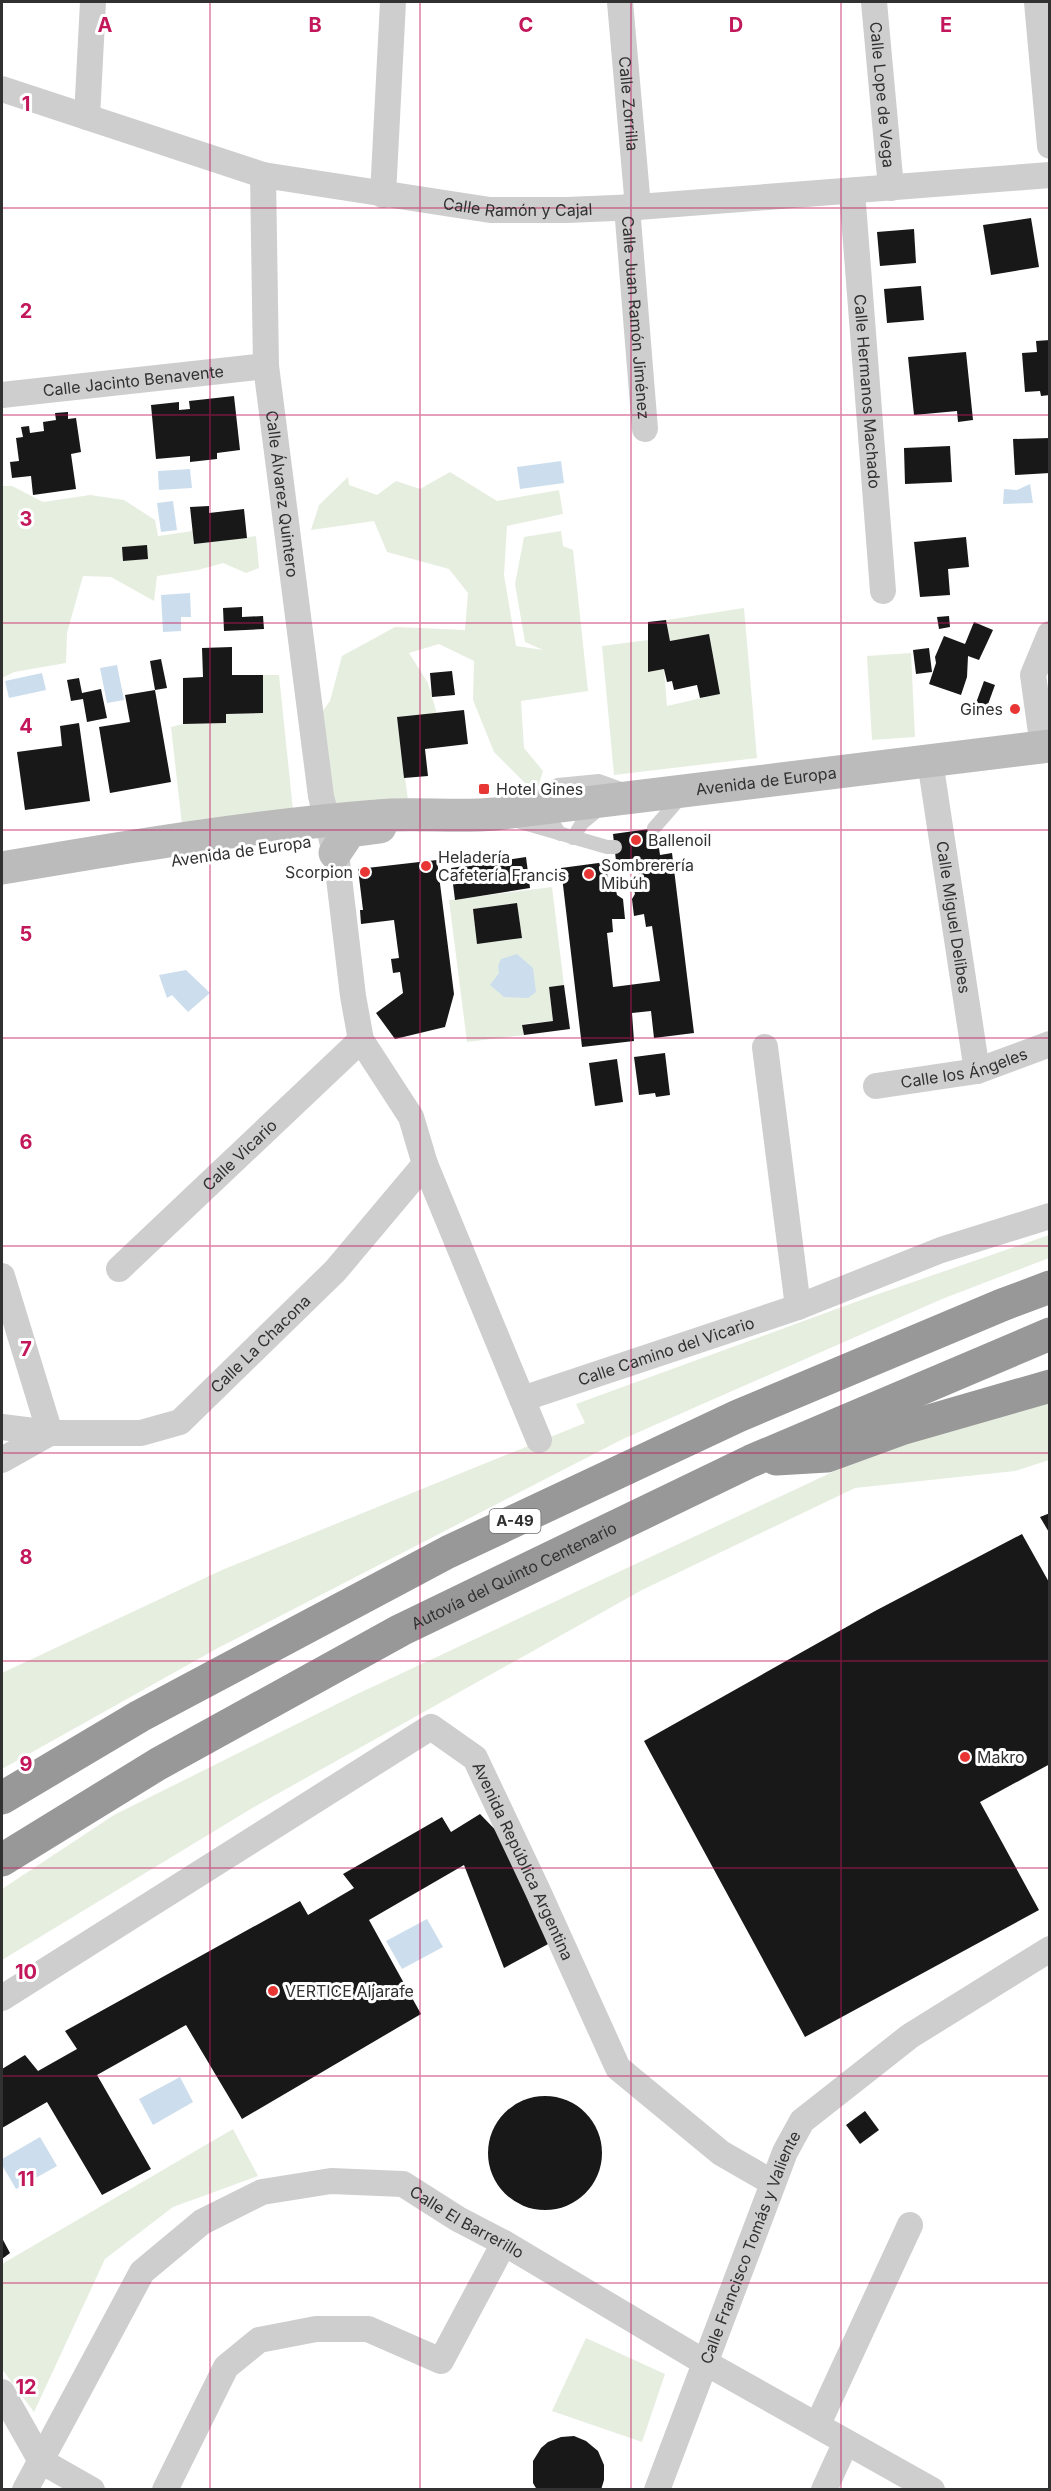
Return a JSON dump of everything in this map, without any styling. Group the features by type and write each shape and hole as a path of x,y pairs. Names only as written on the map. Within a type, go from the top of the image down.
{"highway":[{"name":"A-49","path":"2,1798 140,1716 448,1552 738,1416 1050,1287"},
{"name":"Autovía del Quinto Centenario","path":"2,1860 158,1764 401,1630 751,1461 1050,1334"},
{"path":"751,1461 827,1456 901,1429 1050,1386"}],"main road":[{"name":"Avenida de Europa","path":"329,831 378,816 438,817 488,814 559,827 627,798 1046,747"},
{"name":"Avenida de Europa","path":"2,868 38,862 329,831 425,829 488,814"},
{"path":"2,888 139,866 162,853 329,831"},
{"path":"2,878 22,874 38,862"}],"street":[{"path":"87,117 93,2"},
{"path":"383,195 393,2"},
{"name":"Calle Zorrilla","path":"620,2 633,207"},
{"name":"Calle Lope de Vega","path":"874,2 891,188"},
{"path":"1037,2 1050,146"},
{"name":"Calle Ramón y Cajal","path":"2,89 263,175 489,210 633,207 1050,175"},
{"name":"Calle Álvarez Quintero","path":"263,175 266,366 329,831 361,1040"},
{"name":"Calle Hermanos Machado","path":"852,191 883,591"},
{"name":"Calle Juan Ramón Jiménez","path":"633,207 645,429"},
{"name":"Calle Jacinto Benavente","path":"2,395 266,366"},
{"path":"1046,747 1033,675 1050,634"},
{"name":"Calle Miguel Delibes","path":"930,761 977,1071"},
{"path":"361,1040 411,1117 425,1164 539,1440"},
{"name":"Calle Vicario","path":"119,1269 361,1040"},
{"name":"Calle los Ángeles","path":"876,1086 977,1071 1050,1044"},
{"path":"765,1047 798,1307"},
{"name":"Calle La Chacona","path":"2,1427 50,1433 141,1433 180,1422 335,1271 425,1164"},
{"name":"Calle Camino del Vicario","path":"522,1399 798,1307 936,1252 1050,1216"},
{"path":"2,1276 50,1433 2,1460"},
{"name":"Avenida República Argentina","path":"2,1998 431,1728 475,1758 618,2068 721,2153 773,2183"},
{"name":"Calle Francisco Tomás y Valiente","path":"657,2490 785,2152 802,2121 910,2036 1050,1949"},
{"name":"Calle El Barrerillo","path":"25,2490 142,2272 202,2222 262,2192 331,2181 403,2184 458,2219 504,2243 704,2362 932,2490"},
{"path":"818,2424 910,2225"},
{"path":"165,2490 226,2367 259,2340 316,2329 368,2329 441,2361 504,2243"},
{"path":"2,2392 41,2461 92,2490"},
{"path":"824,2490 846,2442"}],"lane":[{"path":"654,828 686,791"},
{"path":"559,827 607,848 615,847"}],"shaded area":[{"path":"450,472 497,501 559,490 563,514 507,526 504,575 516,646 543,650 525,642 515,584 524,537 561,531 563,546 573,550 588,691 521,701 524,748 543,771 536,794 494,752 473,700 474,661 439,644 409,653 428,683 437,714 397,718 408,800 336,807 306,734 330,701 342,656 395,627 465,630 468,593 449,569 387,552 374,521 311,530 319,505 348,477 349,485 377,495 396,481 420,489"},
{"path":"2,486 12,486 43,502 90,495 124,500 155,520 158,536 193,531 194,544 256,536 259,568 246,573 223,563 198,570 157,576 154,601 111,577 83,576 67,633 66,663 14,672 2,678"},
{"path":"744,608 757,758 614,775 602,646 648,640 648,672 664,669 667,706 719,694 670,641 666,620"},
{"path":"911,653 915,737 872,740 867,656"},
{"path":"263,675 279,675 293,810 182,825 171,727 183,724 226,723 226,714 263,713"},
{"path":"552,887 564,985 549,987 553,1021 523,1024 524,1035 467,1042 449,900"},
{"path":"1049,1235 1049,1258 942,1299 623,1439 218,1648 2,1769 2,1673 222,1570 585,1423 576,1404 861,1300"},
{"path":"1049,1371 1049,1460 1015,1471 855,1488 642,1590 254,1807 2,1960 2,1889 114,1815 355,1695"},
{"path":"233,2129 258,2176 173,2207 105,2259 34,2412 2,2369 2,2264"},
{"path":"586,2338 665,2374 642,2442 552,2411"}],"water":[{"path":"561,461 564,483 520,489 517,467"},
{"path":"190,469 192,488 159,490 158,471"},
{"path":"1030,484 1033,503 1003,504 1004,489 1017,490"},
{"path":"173,501 177,530 161,532 157,503"},
{"path":"190,593 191,617 181,617 181,631 163,632 161,595"},
{"path":"117,665 124,700 107,703 100,668"},
{"path":"42,673 46,690 9,698 5,681"},
{"path":"517,954 533,968 536,992 528,998 504,997 490,985 499,973 498,966 501,959"},
{"path":"186,970 210,993 188,1012 172,995 167,998 159,975"},
{"path":"427,1919 443,1947 402,1969 386,1941"},
{"path":"180,2077 193,2102 153,2125 139,2099"},
{"path":"40,2137 57,2166 16,2189 2,2165 2,2159"}],"building":[{"path":"1031,218 1039,267 991,275 983,225"},
{"path":"914,229 916,263 880,266 877,232"},
{"path":"921,286 924,320 887,323 884,289"},
{"path":"1050,340 1050,395 1041,396 1040,391 1025,392 1022,353 1037,352 1036,341"},
{"path":"966,352 973,420 958,422 957,411 914,415 908,357"},
{"path":"234,396 240,450 217,453 217,459 190,462 190,456 156,459 151,405 179,402 179,410 190,409 189,401"},
{"path":"68,412 68,419 76,418 81,452 71,454 76,489 33,495 31,476 12,478 10,462 19,461 16,438 23,437 21,427 29,426 30,433 44,431 43,422 56,420 55,413"},
{"path":"1050,438 1050,473 1015,475 1013,439"},
{"path":"950,446 952,482 905,484 904,448"},
{"path":"209,506 209,513 244,509 247,538 194,544 190,507"},
{"path":"966,537 969,567 948,569 950,595 920,597 914,542"},
{"path":"147,545 148,559 123,561 122,547"},
{"path":"242,607 242,617 263,616 264,629 224,631 223,608"},
{"path":"949,616 950,627 939,629 937,617"},
{"path":"666,620 670,641 709,634 720,694 700,698 697,685 674,690 672,681 667,682 664,669 648,672 648,622"},
{"path":"974,622 993,630 979,660 968,656 967,677 961,695 929,684 936,663 935,657 944,636 965,644"},
{"path":"232,647 232,675 263,675 263,713 226,714 226,723 183,724 183,678 203,677 202,648"},
{"path":"929,648 932,672 916,674 913,650"},
{"path":"161,659 167,688 155,690 150,661"},
{"path":"452,671 455,695 432,697 430,673"},
{"path":"79,678 82,693 101,689 107,718 87,722 83,699 71,701 67,680"},
{"path":"984,681 995,685 987,707 976,703"},
{"path":"155,690 171,782 110,793 99,727 130,722 125,695"},
{"path":"464,710 468,744 425,749 428,776 404,778 397,717"},
{"path":"79,723 90,801 25,810 17,752 62,746 60,726"},
{"path":"656,828 660,855 672,853 694,1033 654,1038 651,1011 632,1013 634,1041 582,1047 561,868 606,862 608,882 615,886 617,895 623,899 625,919 612,919 613,932 607,933 613,987 660,981 652,926 646,927 644,914 634,916 633,886 639,878 637,858 616,861 613,834"},
{"path":"526,857 530,888 455,900 451,868"},
{"path":"437,860 454,994 445,1027 395,1039 376,1013 403,993 400,972 393,973 391,959 399,958 394,920 361,924 360,910 363,910 358,869"},
{"path":"517,903 522,938 477,944 473,909"},
{"path":"564,985 570,1029 524,1035 522,1025 553,1021 549,987"},
{"path":"665,1053 670,1095 656,1097 655,1093 639,1095 634,1057"},
{"path":"617,1059 623,1102 595,1106 589,1063"},
{"path":"1050,1513 1050,1534 1040,1517"},
{"path":"1022,1534 1050,1584 1050,1764 980,1802 1039,1910 805,2037 644,1741 875,1611"},
{"name":"VERTICE Aljarafe","path":"480,1814 509,1844 550,1943 504,1968 464,1865 369,1920 421,2014 242,2119 186,2025 97,2075 151,2169 102,2195 47,2102 2,2128 2,2069 25,2055 38,2071 77,2049 65,2031 300,1901 308,1915 354,1888 343,1874 442,1817 451,1832"},
{"path":"545,2096 567,2101 585,2113 597,2131 602,2153 597,2175 585,2193 567,2205 545,2210 523,2205 505,2193 493,2175 488,2153 493,2131 505,2113 523,2101"},
{"path":"865,2111 879,2130 860,2144 846,2125"},
{"path":"2,2238 10,2253 2,2259"},
{"path":"574,2436 586,2441 598,2451 604,2465 601,2490 537,2490 533,2483 533,2461 541,2448 548,2442 561,2437"}],"place":[{"name":"Gines","path":"1015,709"},
{"name":"Hotel Gines","path":"484,789"},
{"name":"Ballenoil","path":"636,840"},
{"name":"Heladería Cafetería Francis","path":"426,866"},
{"name":"Scorpion","path":"365,872"},
{"name":"Sombrerería Mibúh","path":"589,874"},
{"name":"Makro","path":"965,1757"},
{"name":"VERTICE Aljarafe","path":"273,1991"}]}
